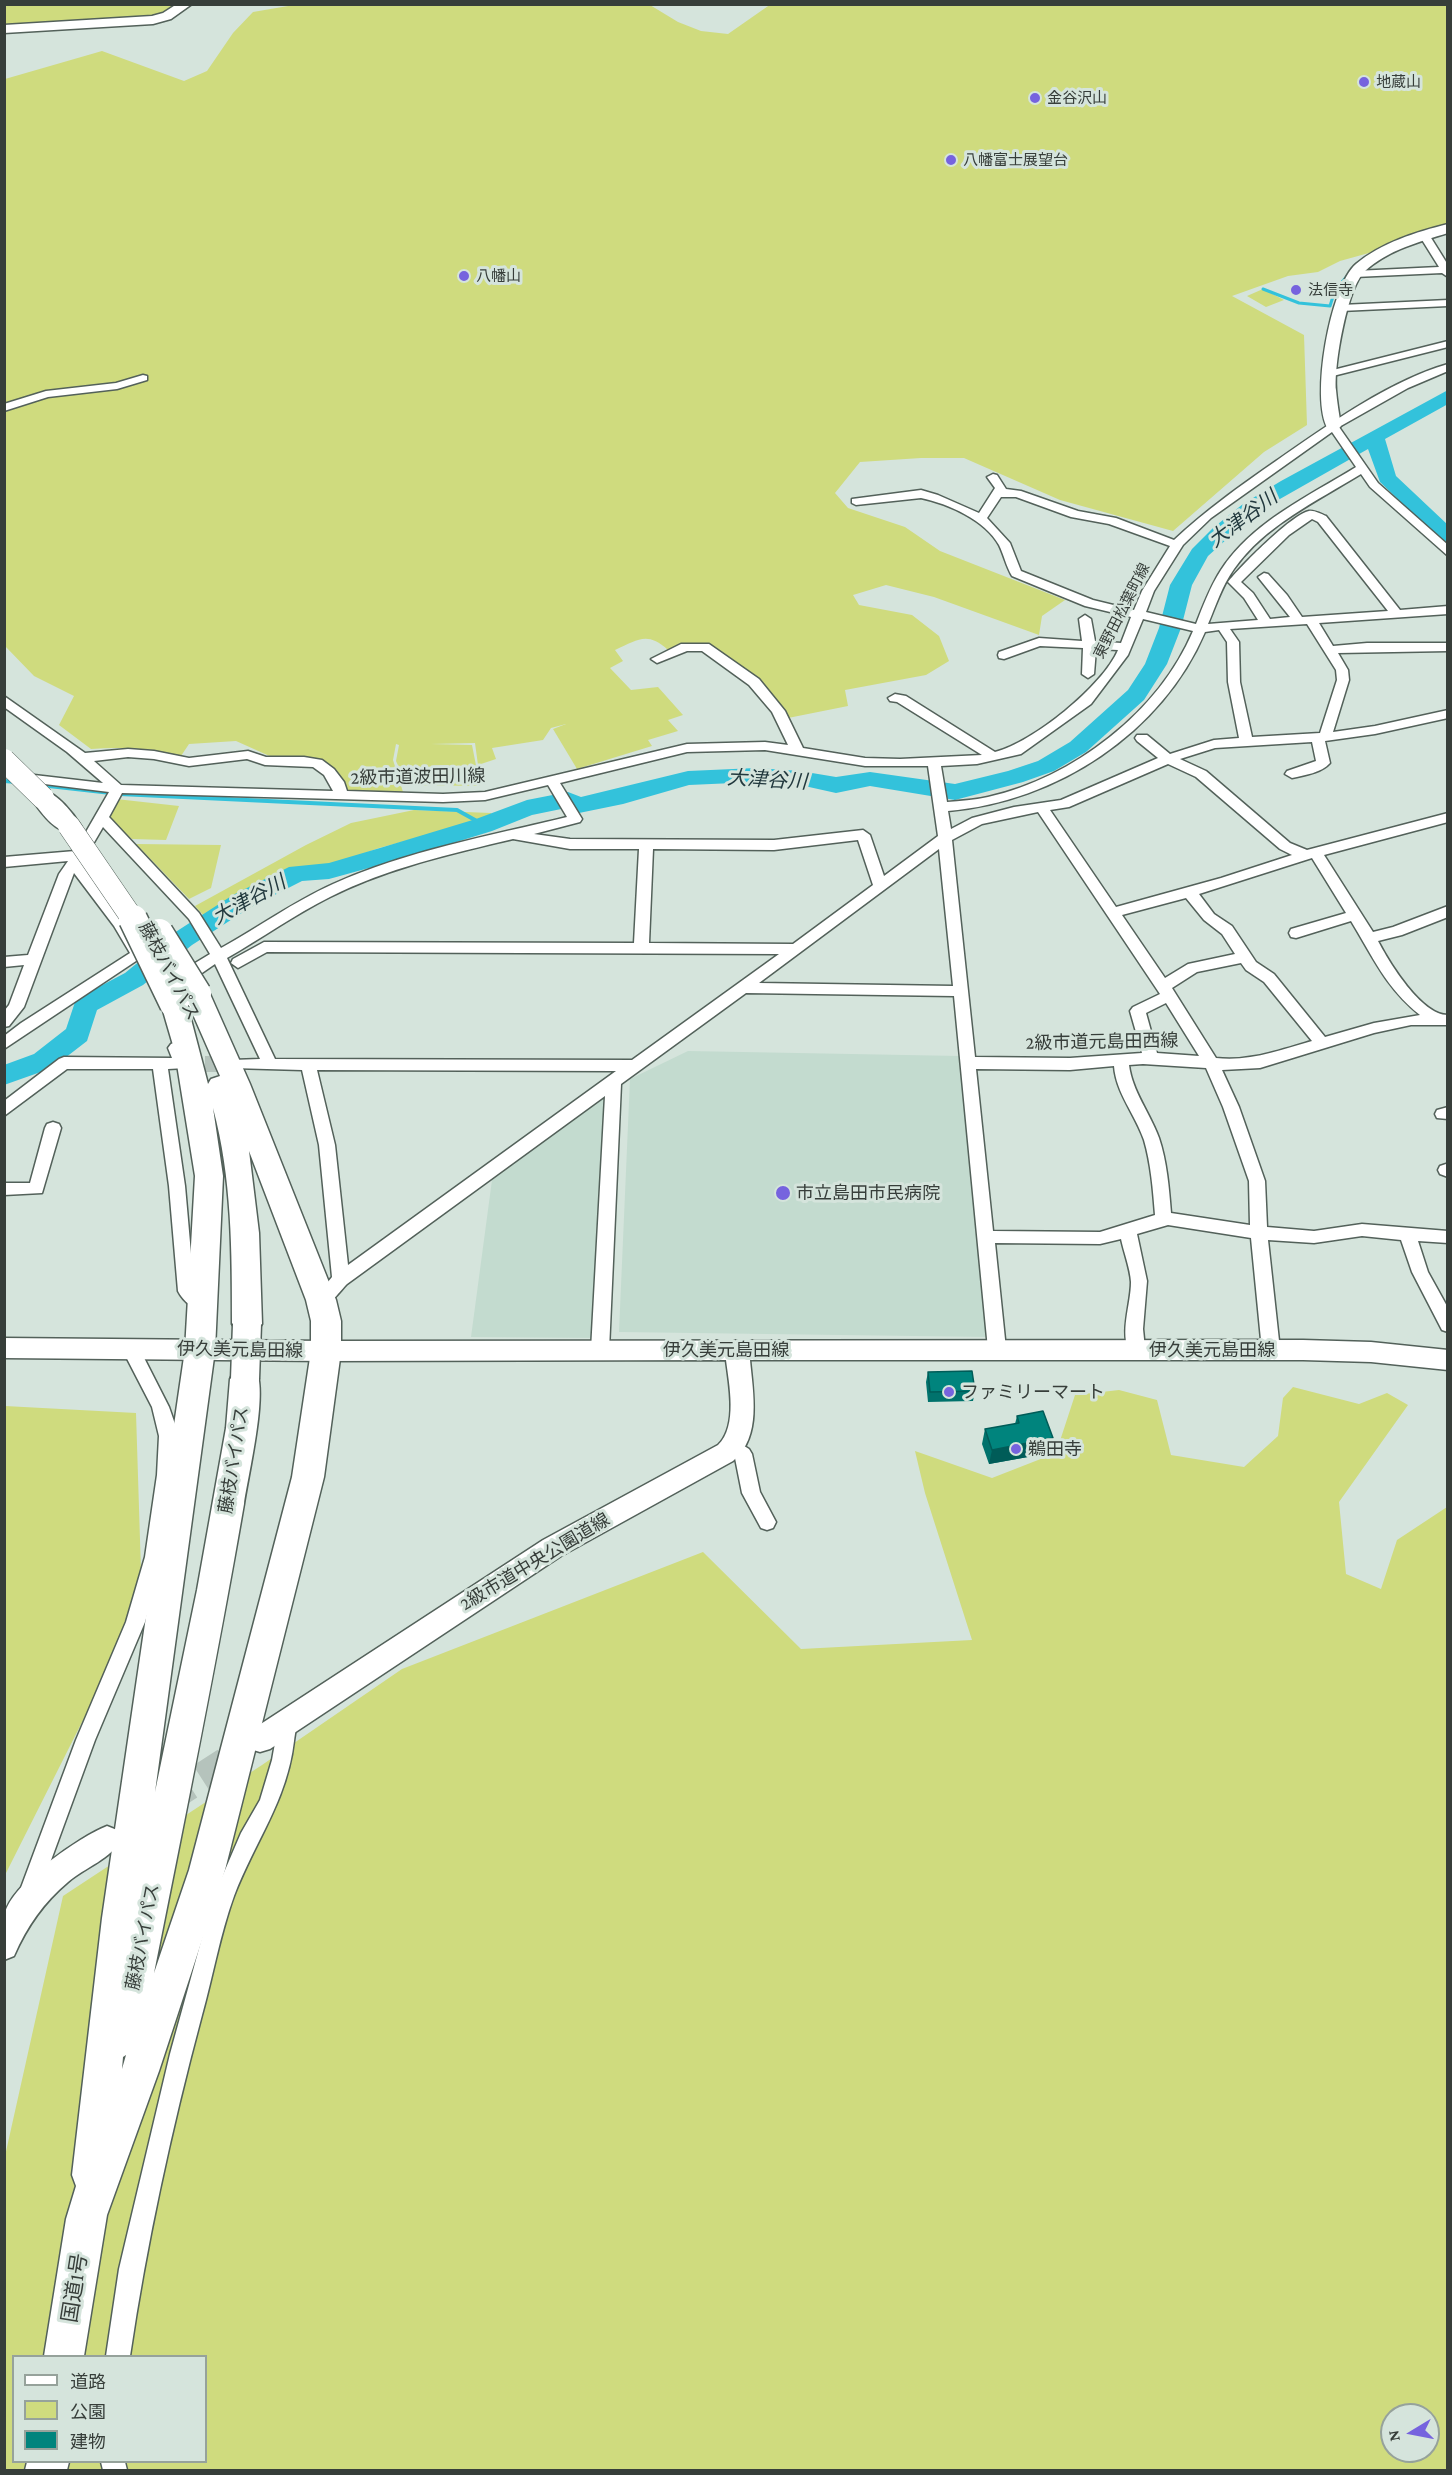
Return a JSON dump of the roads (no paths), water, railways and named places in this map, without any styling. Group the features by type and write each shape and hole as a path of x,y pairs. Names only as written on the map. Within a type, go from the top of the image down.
{"highway":[{"name":"藤枝バイパス","path":"4,760 69,826 119,882 165,955 209,1051 233,1136 241,1183 246,1247 247,1324 240,1428 213,1590 86,2219"},
{"path":"69,826 88,858 128,911 154,957 186,998 237,1084 321,1300 326,1321 326,1351 308,1477 207,1870 140,2070 86,2219"},
{"path":"86,2219 120,1918 200,1350 204,1306 208,1176 201,1118 190,1063 186,998"},
{"name":"国道1号","path":"64,2355 86,2219"}],"street":[{"path":"4,29 153,20 167,16 186,4"},
{"path":"1448,228 1393,246 1354,274 1344,294 1330,359 1328,388 1334,428 1374,485 1448,552"},
{"path":"1424,235 1447,272"},
{"path":"1354,274 1447,272"},
{"path":"1341,308 1448,303"},
{"path":"1329,374 1448,344"},
{"name":"東野田松葉町線","path":"934,763 994,757 1016,751 1086,701 1106,678 1125,647 1141,615 1148,591 1177,545 1207,515 1334,428 1404,386 1448,367"},
{"path":"4,408 46,394 117,386 143,378"},
{"path":"941,805 975,804 1020,793 1045,783 1094,754 1149,707 1186,659 1214,592 1235,559 1259,535 1362,467"},
{"path":"981,519 1001,488 993,477"},
{"path":"998,493 1017,493 1076,514 1112,521 1177,545"},
{"path":"856,501 921,494 934,497 981,519 1004,543 1016,573 1089,603 1199,629 1266,622 1448,610"},
{"path":"1266,622 1249,596 1234,582 1285,532 1311,514 1322,519 1397,614"},
{"path":"1264,577 1330,650 1342,670 1343,680 1321,737 1323,763 1292,774"},
{"path":"1085,619 1086,637 1090,645 1092,662 1088,674"},
{"path":"1222,626 1233,642 1234,682 1246,740"},
{"path":"1004,655 1039,642 1125,647"},
{"path":"657,659 685,647 705,647 753,682 778,711 797,750"},
{"path":"1330,650 1367,647 1448,647"},
{"path":"895,698 911,705 994,757"},
{"path":"4,700 82,758 116,793"},
{"path":"321,1300 341,1279 945,838 986,818 1081,798 1168,759 1214,744 1246,740 1321,737 1375,730 1448,714"},
{"path":"1142,738 1168,759 1202,774 1285,846 1310,854 1355,915 1395,981 1408,997 1444,1020"},
{"name":"2級市道波田川線","path":"4,776 116,793 443,798 485,796 687,748 739,745 797,750 865,762 934,763"},
{"path":"82,758 128,753 154,755 189,762 248,755 265,761 304,761 317,763 329,772 337,782 342,796"},
{"path":"934,763 945,838 998,1349"},
{"path":"4,1110 64,1063 181,1064 160,998 192,970 298,907 353,881 394,867 574,819 552,781"},
{"path":"4,785 219,803"},
{"path":"4,1022 16,1007 66,874 116,793"},
{"path":"1041,807 1211,1063 1231,1107 1257,1180 1259,1233 1271,1350"},
{"path":"1112,914 1226,882 1310,854 1448,817"},
{"path":"102,818 194,916 218,955 270,1064"},
{"path":"511,835 570,844 646,845 774,845 863,835 880,886"},
{"path":"641,949 646,845"},
{"path":"4,862 77,859"},
{"path":"4,1044 26,1027 138,955 120,922 77,859"},
{"path":"1189,891 1209,916 1227,930 1251,966 1269,978 1323,1045"},
{"path":"1369,938 1397,931 1448,911"},
{"path":"1296,933 1355,915"},
{"path":"238,963 264,947 796,949"},
{"path":"1151,1058 1138,1011 1194,968 1246,957"},
{"path":"4,962 35,958"},
{"path":"743,987 961,991"},
{"name":"2級市道元島田西線","path":"968,1063 1070,1064 1151,1058 1228,1065 1260,1062 1374,1028 1411,1020 1444,1020"},
{"path":"1121,1060 1123,1082 1141,1113 1152,1141 1158,1167 1164,1220"},
{"path":"160,1064 177,1186 186,1291 204,1306"},
{"path":"237,1064 635,1066"},
{"path":"308,1064 327,1145 341,1279"},
{"path":"600,1350 613,1082"},
{"path":"4,1190 36,1189 53,1128"},
{"path":"986,1237 1100,1238 1128,1233 1155,1221 1164,1220 1181,1220 1259,1233 1314,1237 1362,1230 1448,1237"},
{"path":"1128,1233 1139,1281 1134,1329 1136,1349"},
{"path":"1407,1233 1420,1272 1448,1325"},
{"name":"伊久美元島田線","path":"4,1348 326,1351 1271,1350 1371,1352 1448,1360"},
{"path":"4,1946 26,1902 51,1826 95,1717 129,1642 147,1588 157,1540 168,1461 167,1426 159,1402 137,1366 130,1349"},
{"path":"737,1350 741,1418 739,1434 733,1446 743,1454 751,1493 767,1522"},
{"name":"2級市道中央公園道線","path":"260,1740 552,1548 719,1458 733,1446"},
{"path":"118,2355 132,2269 181,2054 223,1898 248,1840 269,1803 282,1760 287,1721"},
{"path":"26,1902 41,1886 75,1859 107,1839"}],"waterway":[{"path":"1263,289 1299,303 1330,306 1335,290 1355,267"},
{"name":"大津谷川","path":"1374,437 1448,396"},
{"name":"大津谷川","path":"4,1075 43,1061 78,1034 85,1005 134,979 183,939 242,901 298,873 329,871 389,854 484,825 527,808 568,800 579,805 623,796 688,778 756,775 800,778 836,785 870,779 955,792 1015,777 1046,766 1078,747 1136,695 1156,664 1170,628 1181,585 1199,553 1220,532 1250,508 1374,437"},
{"path":"1374,437 1387,478 1448,537"},
{"path":"4,781 17,782"},
{"path":"40,785 120,794 457,810 484,825"}],"tunnel":[{"path":"181,1064 236,1064"},
{"path":"165,1801 241,1752"}],"place":[{"name":"地蔵山","path":"1364,82"},
{"name":"金谷沢山","path":"1035,98"},
{"name":"八幡富士展望台","path":"951,160"},
{"name":"八幡山","path":"464,276"},
{"name":"法信寺","path":"1296,290"},
{"name":"市立島田市民病院","path":"783,1193"},
{"name":"ファミリーマート","path":"949,1392"},
{"name":"鵜田寺","path":"1016,1449"}]}
